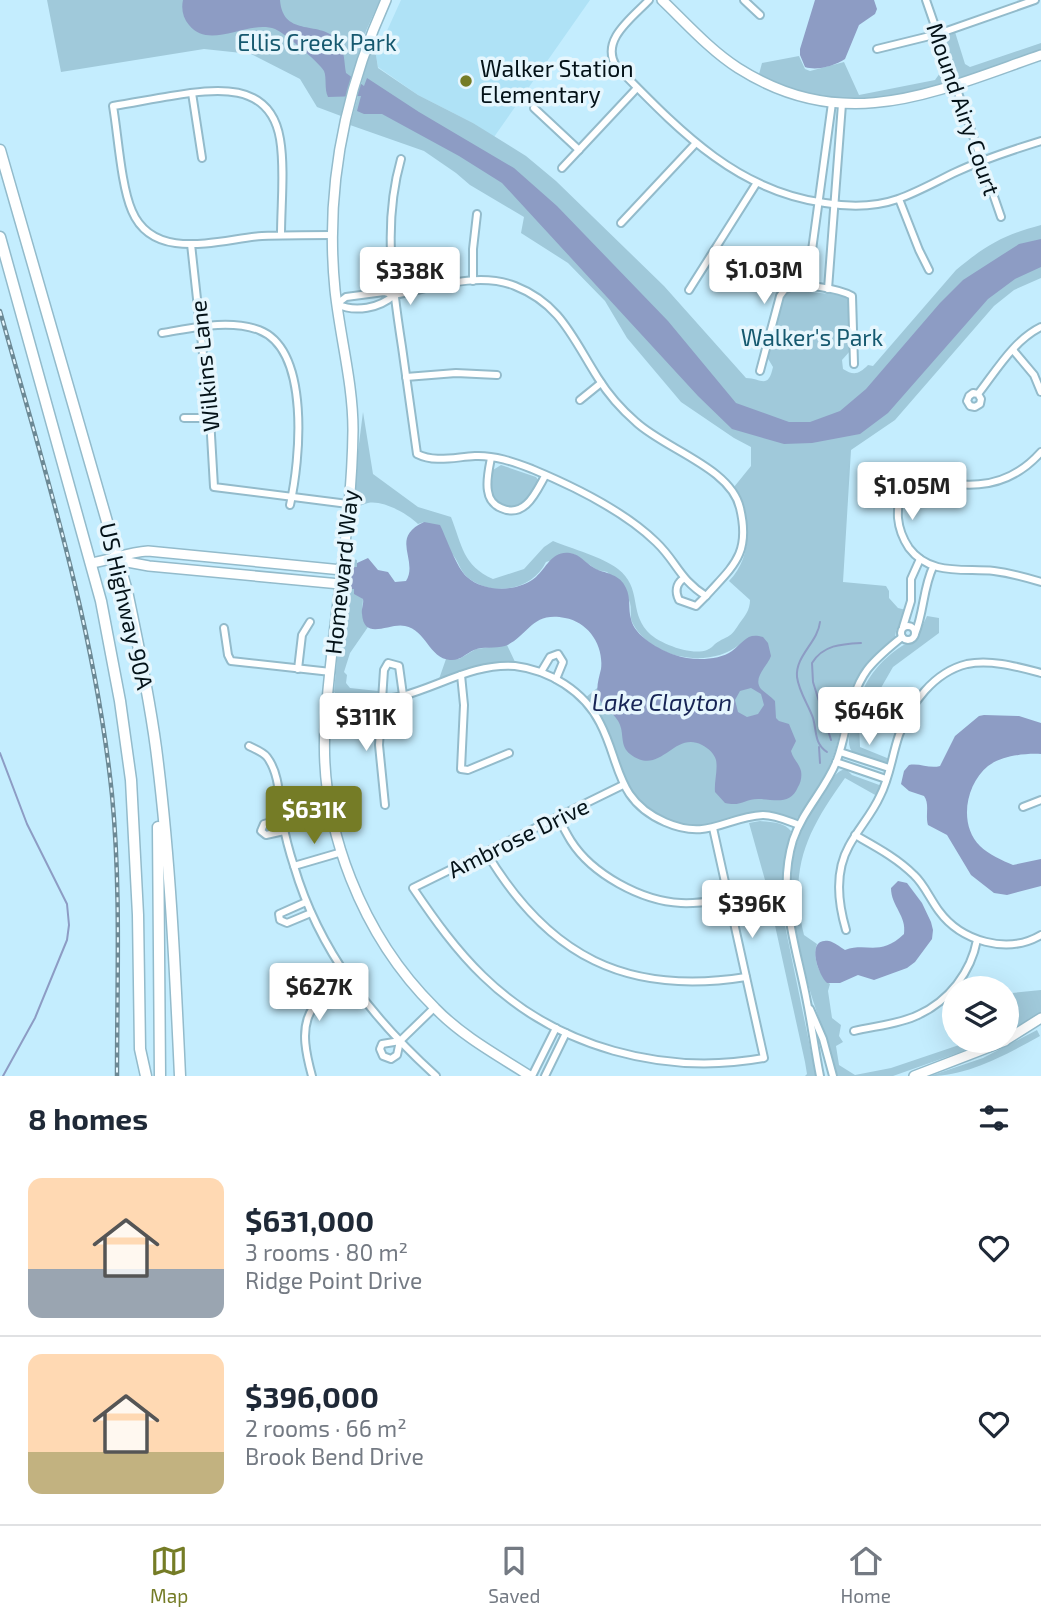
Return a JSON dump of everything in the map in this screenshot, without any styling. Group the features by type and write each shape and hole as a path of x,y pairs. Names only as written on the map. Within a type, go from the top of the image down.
{"main road":[{"name":"US Highway 90A","path":"0,150 117,558 142,661 156,750 171,904 180,1076"},
{"name":"US Highway 90A","path":"0,237 91,563 109,642 131,780 138,915 140,1049 146,1076"},
{"path":"159,784 160,1076"},
{"path":"139,1076 140,1049"}],"street":[{"name":"Homeward Way","path":"386,0 371,34 348,106 338,167 332,235 337,304 353,416 353,455 328,699 326,765 331,809 342,852 357,893 380,936 404,971 434,1007 484,1048 531,1076"},
{"path":"649,0 616,36 610,48 616,66 696,143 723,165 756,184 787,195 836,205 875,204 899,199 982,160 1041,141"},
{"path":"662,0 738,68 790,94 837,104 885,103 955,85 1041,55"},
{"path":"744,0 760,15"},
{"name":"Mound Airy Court","path":"926,0 1001,217"},
{"path":"877,49 938,34 1035,0"},
{"path":"562,168 637,88"},
{"path":"281,235 279,133 272,117 255,99 240,92 215,89 113,106 129,204 137,221 154,237 175,244 191,244 281,235 332,235"},
{"path":"192,93 202,158"},
{"path":"807,287 837,104"},
{"path":"828,289 836,205 837,104"},
{"path":"534,108 579,150"},
{"path":"621,223 696,143"},
{"path":"401,159 394,191 390,233 394,295 417,454 426,458 491,457 545,476 638,526 669,555 683,579 706,596"},
{"path":"689,290 756,184"},
{"path":"899,199 929,270"},
{"path":"473,281 473,242 477,214"},
{"name":"Wilkins Lane","path":"191,244 210,418 214,487 291,501"},
{"path":"394,295 383,305 347,309 337,304 346,297 384,292 394,295 473,281 508,284 548,304 567,325 614,401 638,424 720,478 734,494 742,521 741,550 734,566 696,606 679,600 678,584 683,579"},
{"path":"761,371 784,290 790,286 828,289 852,296 854,364"},
{"path":"162,333 239,325 259,330 274,338 287,356 294,385 297,418 291,501 348,505"},
{"path":"978,394 1013,350 1041,327"},
{"path":"1013,350 1034,375 1041,392"},
{"path":"406,377 456,373 497,375"},
{"path":"580,400 601,383"},
{"path":"184,418 210,418"},
{"path":"1041,452 1010,478 990,484 966,485 903,475 898,518 908,546 920,559 933,567 1016,574 1041,582"},
{"path":"491,457 488,496 505,510 518,510 530,502 545,476"},
{"path":"91,563 131,552 148,551 342,570"},
{"path":"117,558 132,564 149,566 340,584"},
{"path":"902,637 901,632 911,601 911,579 920,559"},
{"path":"902,637 910,640 915,634 922,618 933,567"},
{"path":"299,668 302,635 310,622"},
{"path":"904,627 911,626 915,634"},
{"path":"224,628 231,661 331,672"},
{"path":"820,1076 786,900 787,868 799,825 840,752 854,695 863,676 874,661 902,637"},
{"path":"541,672 550,657 558,654 563,662 556,679"},
{"path":"385,805 379,745 384,670 388,663 399,666 403,695"},
{"path":"846,930 840,909 839,888 847,849 880,796 910,709 940,677 966,664 1010,665 1041,673"},
{"path":"328,699 382,700 491,667 506,666 541,672 556,679 584,701 601,724 623,785 638,804 665,822 695,829 713,828 766,815 799,825"},
{"path":"461,674 464,705 461,769 468,770 509,753"},
{"path":"249,746 264,754 272,765 284,831 306,902 346,977 367,1005 436,1076"},
{"path":"840,752 889,768"},
{"path":"865,772 869,761"},
{"path":"836,762 886,779"},
{"name":"Ambrose Drive","path":"556,1028 504,995 483,976 450,940 413,888 623,785"},
{"path":"1023,807 1041,800"},
{"path":"558,817 582,855 620,884 657,899 678,903 729,899"},
{"path":"282,819 264,824 261,831 266,835 284,831"},
{"path":"531,1076 556,1028 624,1054 675,1063 724,1064 764,1058 713,828"},
{"path":"855,835 900,862 917,877 951,925 977,940 1000,944 1020,943 1041,935"},
{"path":"294,866 342,852"},
{"path":"486,852 510,891 536,920 572,947 603,965 660,981 689,983 746,977"},
{"path":"306,902 281,913 280,920 287,923 311,913"},
{"path":"855,1031 917,1016 934,1006 952,991 965,973 975,953 977,940"},
{"path":"312,1076 304,1034 307,1014 325,993 346,977"},
{"path":"808,1004 823,1039 833,1076"},
{"path":"400,1041 434,1007"},
{"path":"1019,1032 1041,1018"},
{"path":"545,1076 566,1033"},
{"path":"915,1076 974,1053"}],"shaded area":[{"name":"Walker Station Elementary","path":"401,0 590,0 494,137 418,95 378,67 376,55"}],"green space":[{"name":"Ellis Creek Park","path":"47,0 380,0 366,31 341,116 317,107 300,79 251,54 204,49 61,72"},
{"path":"955,32 965,64 970,67 1041,43 1041,52 960,78 947,47 947,37"},
{"path":"932,41 938,44 949,82 879,102 812,99 758,78 762,63 799,56 805,69 810,71 844,62 859,95 935,80 940,73"},
{"name":"Walker's Park","path":"370,52 376,55 378,68 418,95 473,123 526,156 556,181 664,286 746,378 766,381 771,374 773,367 767,357 783,298 790,290 841,295 848,299 850,351 842,360 843,369 856,373 868,365 873,366 956,270 967,261 1006,237 1041,225 1041,278 1014,290 994,306 895,420 851,450 843,582 886,586 889,598 898,608 906,610 895,638 867,664 852,687 831,763 796,820 760,814 700,828 676,824 656,814 639,800 626,782 585,698 607,680 706,689 739,645 712,657 682,657 667,652 642,636 632,621 628,599 607,572 597,570 574,554 546,562 540,572 522,585 500,589 488,587 477,584 465,575 443,542 424,522 418,524 402,512 381,504 368,503 351,507 363,412 373,474 418,507 451,517 465,554 483,574 493,579 524,569 553,541 596,557 618,569 630,584 638,615 647,631 666,644 692,651 707,650 731,635 749,607 750,600 729,581 743,559 746,547 744,510 734,487 751,466 751,447 681,402 627,338 605,301 568,263 521,233 524,217 470,185 424,151 350,125"},
{"path":"501,465 538,480 533,495 516,509 498,505 491,494 493,470"},
{"path":"346,557 357,560 357,567 353,567 350,589 355,589 363,599 362,613 368,627 350,653 344,672 347,675 346,683 350,688 378,691 377,697 374,698 338,696 334,692"},
{"path":"927,616 939,618 939,633 893,667 859,726 860,747 892,760 883,764 852,752 849,744 850,733 856,709 869,678 892,653 916,639"},
{"path":"507,645 516,664 477,668 439,679 446,659 459,659 476,649"},
{"path":"846,769 852,775 882,786 877,796 845,778 811,833 804,851 798,890 804,935 817,944 815,955 818,966 830,984 828,991 832,1018 841,1025 839,1036 843,1042 836,1046 839,1065 855,1075 891,1068 942,1051 942,1053 958,1053 893,1076 836,1076 796,936 791,900 792,865 801,832 841,770"},
{"path":"760,821 781,824 791,831 784,864 782,911 816,1076 805,1076 805,1062 765,880 749,823"},
{"path":"1041,990 1041,1013 1019,1026 1019,992"},
{"path":"1037,1030 1040,1036 1019,1047 1019,1039"},
{"path":"993,1053 1008,1053 973,1068 930,1076"}],"water":[{"path":"183,0 280,0 288,20 331,35 342,48 346,73 364,86 367,78 514,168 557,206 668,321 736,403 789,422 810,422 840,411 866,389 963,280 1019,244 1041,239 1041,267 1015,279 988,299 888,413 860,434 812,443 784,444 732,429 698,396 502,183 382,114 364,114 357,111 361,96 328,97 324,71 279,31 264,27 218,35 198,32 185,19"},
{"path":"815,0 874,0 877,9 875,14 859,25 845,59 820,68 805,67 800,55"},
{"name":"Lake Clayton","path":"424,522 440,525 455,560 467,577 492,588 521,586 536,577 556,556 567,553 577,555 623,583 628,592 633,625 642,637 681,657 712,658 732,651 749,637 763,637 768,643 771,656 759,676 759,685 775,701 776,718 789,724 796,741 791,751 801,775 795,793 781,800 758,799 735,804 725,803 715,792 714,755 704,746 692,742 683,743 650,761 630,754 623,744 618,721 598,695 601,660 597,643 581,624 573,620 545,618 537,621 505,646 478,649 454,660 437,654 418,633 405,626 379,629 367,627 362,614 363,599 354,594 354,589 350,589 352,567 357,567 357,563 368,558 378,570 388,572 395,582 406,581 409,565 406,542 414,528","holes":["751,688 761,694 764,705 758,714 747,717 738,712 735,700 740,691"]},
{"path":"979,716 1019,716 1041,723 1041,754 1013,756 988,766 974,783 970,793 967,816 969,827 983,849 1013,865 1041,859 1041,886 1007,895 994,893 971,875 947,835 928,825 927,802 924,796 909,791 901,784 904,771 909,765 940,766 955,736"},
{"path":"898,881 907,883 922,903 931,922 932,939 915,962 907,968 874,980 858,975 840,983 827,983 817,965 815,950 822,941 831,942 845,950 881,947 904,934 903,922 893,900 891,888"}],"waterway":[{"path":"820,622 799,662 797,677 813,718 818,741 827,752"},
{"path":"831,740 813,682 812,663 827,649 861,643"},
{"path":"819,747 820,763"},
{"path":"0,753 27,824 67,904 69,925 67,940 35,1018 3,1076"}],"railway":[{"path":"0,311 51,491 81,611 104,733 117,865 117,1076"}],"place":[{"name":"Walker Station Elementary","path":"466,81"}]}
